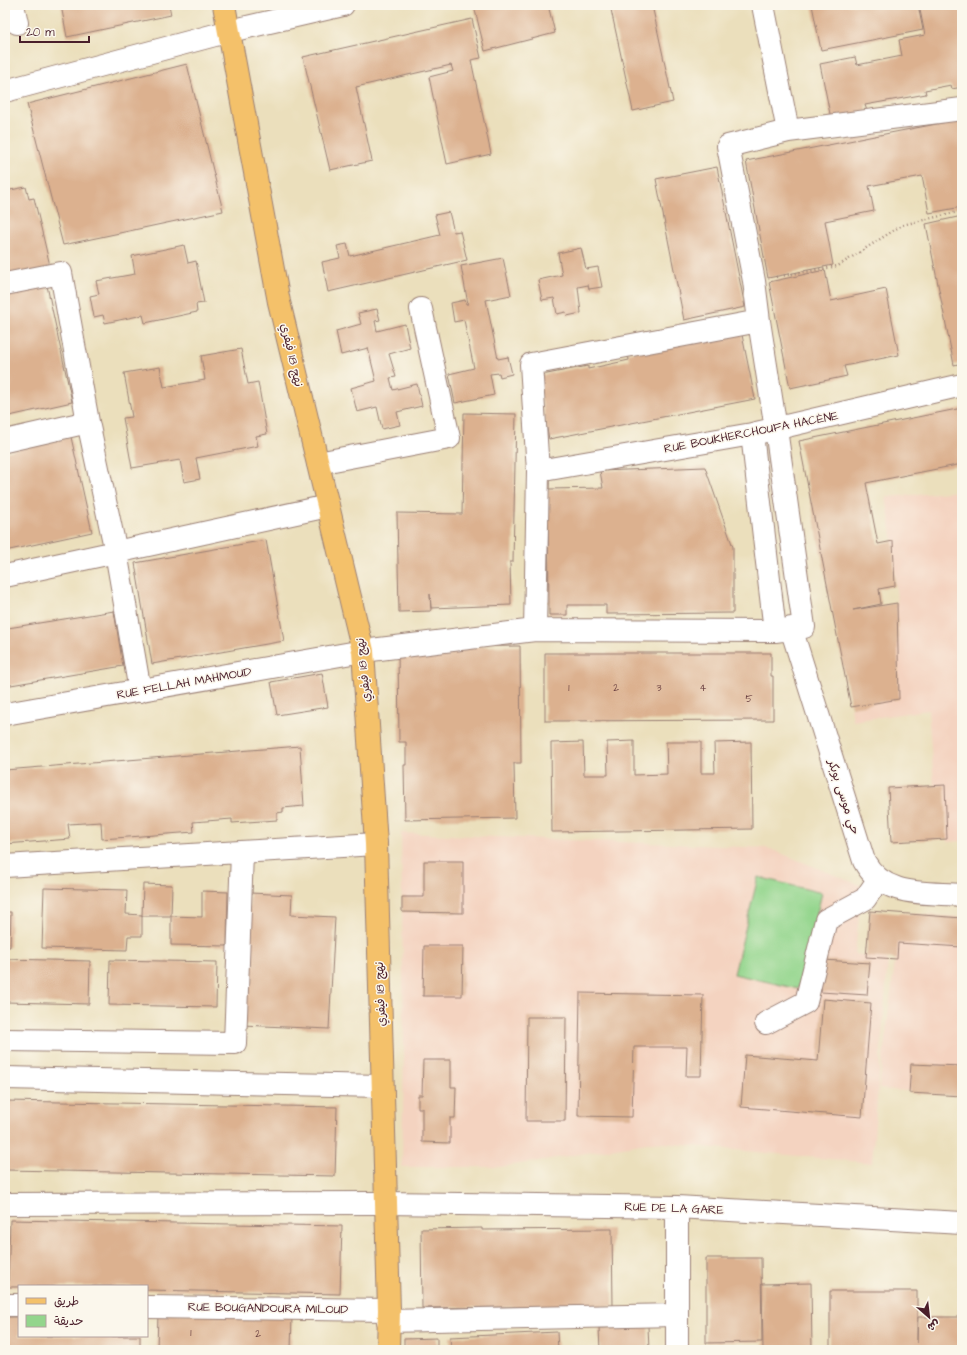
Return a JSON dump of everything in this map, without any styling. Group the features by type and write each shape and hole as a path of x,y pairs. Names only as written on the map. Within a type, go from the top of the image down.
{"main road":[{"name":"نهج 18 فيفري","path":"224,5 279,302 364,651 376,844 388,1350"}],"street":[{"path":"5,91 230,31 343,5"},
{"path":"763,5 788,131"},
{"path":"790,629 776,429 754,281 728,146 788,131 962,109"},
{"path":"5,284 61,273 88,422 116,552 140,691"},
{"path":"318,463 449,438 421,309"},
{"path":"535,630 538,471 531,364 759,321"},
{"name":"RUE BOUKHERCHOUFA HACÈNE","path":"538,471 752,434 962,385"},
{"path":"5,440 88,422"},
{"path":"752,434 790,629"},
{"path":"5,576 328,506"},
{"name":"RUE FELLAH MAHMOUD","path":"5,714 364,651 535,630 790,629"},
{"name":"حي موسى بوبكر","path":"790,629 864,861 870,873 890,887 904,890 962,895"},
{"path":"5,866 376,844"},
{"path":"5,1040 235,1043 242,853"},
{"path":"766,1024 806,1002 826,920 865,899 878,880"},
{"path":"5,1078 382,1086"},
{"name":"RUE DE LA GARE","path":"5,1204 385,1203 677,1206 962,1223"},
{"path":"677,1206 677,1350"},
{"path":"5,1305 18,1305"},
{"name":"RUE BOUGANDOURA MILOUD","path":"148,1307 388,1316 677,1315"}],"path":[{"path":"754,281 838,266 902,225 962,211"}],"shaded area":[{"path":"962,491 962,841 948,842 945,785 934,785 928,710 853,721 851,707 899,699 897,603 893,541 886,497"},
{"path":"401,833 768,848 862,886 855,954 888,959 872,1163 653,1142 501,1167 402,1167 404,1050"},
{"path":"901,913 962,917 962,1095 879,1089"}],"green space":[{"path":"758,877 822,893 798,989 734,974"}],"building":[{"path":"61,5 169,5 171,15 67,37"},
{"path":"548,5 555,33 485,51 474,6"},
{"path":"610,5 652,5 673,102 633,111"},
{"path":"812,5 918,5 923,30 821,50"},
{"path":"919,5 960,5 962,14 962,53 960,54 962,63 962,87 952,89 951,85 925,90 926,94 865,105 867,111 831,119 820,64 855,57 857,65 902,56 899,40 925,35"},
{"path":"472,19 481,58 471,60 491,154 447,164 429,77 453,71 451,65 356,87 372,161 330,170 303,57"},
{"path":"187,64 223,211 63,245 27,104"},
{"path":"962,119 962,207 929,213 922,176 869,186 874,211 825,221 833,265 768,278 746,161"},
{"path":"717,167 745,307 684,320 656,179"},
{"path":"26,187 29,199 34,198 51,270 5,281 5,191"},
{"path":"449,212 454,232 460,231 467,260 328,292 322,262 340,258 337,246 347,244 350,256 440,235 435,215"},
{"path":"962,216 962,363 954,365 926,224"},
{"path":"184,245 188,263 196,261 204,303 196,304 197,312 145,323 143,315 105,323 103,315 94,317 90,296 99,294 96,281 135,274 132,256"},
{"path":"581,248 586,269 598,267 602,287 589,289 588,285 578,287 581,313 567,316 566,312 557,314 554,298 542,300 538,280 562,275 558,253"},
{"path":"503,258 511,295 486,300 498,359 508,357 512,374 500,377 499,373 490,374 494,395 455,403 449,374 474,368 464,320 454,322 451,303 465,300 466,304 468,304 461,266"},
{"path":"825,270 831,301 886,289 899,355 844,366 847,376 790,388 769,282"},
{"path":"46,281 72,402 5,417 5,289"},
{"path":"377,309 380,320 375,321 377,331 405,324 410,348 389,354 396,377 390,378 393,390 417,384 422,406 397,412 400,425 382,429 377,407 357,412 351,388 376,381 368,348 341,355 336,331 361,324 358,313"},
{"path":"741,330 755,399 549,439 537,376 588,366 588,369 629,360 628,353"},
{"path":"241,349 248,384 258,382 267,434 256,436 258,446 196,458 200,479 184,482 180,460 132,468 123,418 132,417 124,373 160,367 164,387 205,380 201,356"},
{"path":"962,408 962,464 866,483 878,544 893,541 895,586 879,589 881,604 853,610 897,603 899,699 851,707 799,441"},
{"path":"464,413 516,414 513,562 510,562 511,605 431,608 430,594 431,611 399,612 397,513 462,514"},
{"path":"71,437 92,532 5,551 5,452"},
{"path":"705,467 733,547 733,613 606,614 606,605 567,605 567,615 549,615 548,489 603,488 600,471"},
{"path":"266,540 284,641 152,664 135,563"},
{"path":"114,611 123,666 5,686 5,612 8,628"},
{"path":"520,646 521,763 514,763 515,818 405,820 404,765 406,765 406,742 399,742 398,650 432,647"},
{"path":"545,653 771,653 771,676 773,676 773,720 545,721"},
{"path":"322,673 328,707 277,715 271,682"},
{"path":"634,741 634,775 667,774 666,742 701,742 701,773 715,773 714,743 751,742 752,829 552,832 551,743 583,742 584,775 608,775 607,742"},
{"path":"300,746 304,806 283,808 283,812 277,813 277,820 232,823 232,819 193,822 194,832 102,839 101,822 68,824 70,839 5,844 5,770"},
{"path":"945,785 947,839 891,842 888,788"},
{"path":"424,861 463,861 463,913 402,912 402,897 424,897"},
{"path":"143,884 172,885 171,916 142,916"},
{"path":"44,888 127,890 126,914 142,915 142,936 128,936 127,950 42,948"},
{"path":"202,891 228,892 227,946 171,945 171,916 202,917"},
{"path":"250,893 292,895 291,915 335,917 329,1029 242,1025"},
{"path":"870,911 962,918 962,947 898,943 897,959 866,957"},
{"path":"5,912 11,912 10,947 5,947"},
{"path":"424,946 463,946 462,996 423,996"},
{"path":"5,959 90,961 89,1004 5,1002"},
{"path":"110,960 217,962 216,1007 109,1005"},
{"path":"823,960 870,963 867,995 821,992"},
{"path":"580,993 703,995 701,1076 686,1076 687,1047 634,1047 632,1117 578,1116"},
{"path":"823,999 871,1003 862,1117 741,1107 745,1055 818,1061"},
{"path":"527,1017 566,1017 565,1121 526,1121"},
{"path":"423,1060 451,1060 451,1087 456,1087 455,1118 450,1118 450,1143 422,1142 422,1108 418,1108 418,1095 422,1095"},
{"path":"911,1064 962,1066 962,1096 909,1093"},
{"path":"5,1101 337,1107 335,1176 5,1170"},
{"path":"10,1220 342,1226 340,1294 148,1290 148,1285 18,1285 18,1287 8,1287"},
{"path":"482,1228 482,1230 612,1229 613,1306 422,1308 421,1229"},
{"path":"706,1258 761,1258 762,1342 706,1343"},
{"path":"811,1283 812,1350 763,1350 762,1284"},
{"path":"830,1291 917,1291 917,1343 918,1317 962,1317 962,1350 830,1350"},
{"path":"158,1313 292,1316 291,1350 157,1350"},
{"path":"5,1317 18,1317 18,1337 140,1337 140,1350 5,1350"},
{"path":"648,1326 649,1350 600,1350 599,1328"},
{"path":"557,1332 558,1350 451,1350 450,1337"},
{"path":"437,1338 437,1350 404,1350 404,1339"}]}
